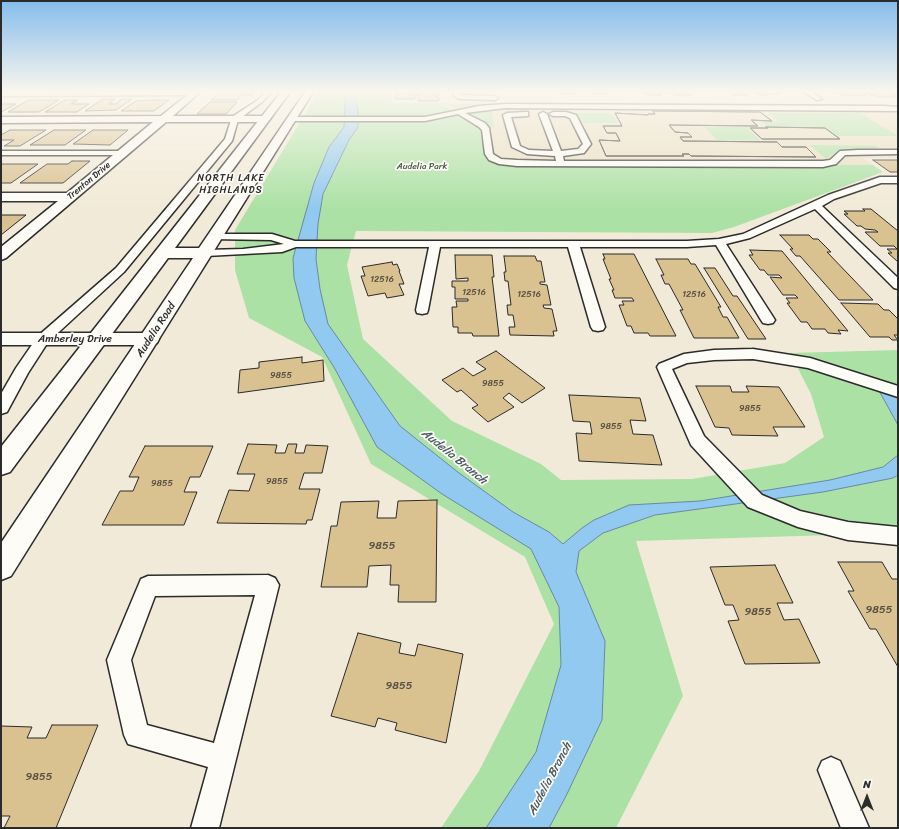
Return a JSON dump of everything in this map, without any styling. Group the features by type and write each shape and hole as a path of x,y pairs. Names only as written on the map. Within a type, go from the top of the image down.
{"main road":[{"name":"Trenton Drive","path":"1,255 150,131"},
{"path":"1,465 256,131"},
{"name":"Audelia Road","path":"1,567 206,253 204,237 282,131"},
{"path":"1,198 70,197"},
{"path":"174,237 204,237"},
{"path":"163,253 206,253"},
{"name":"Amberley Drive","path":"1,339 150,340"}],"lane":[{"path":"1,408 24,367 43,339 120,270 229,139 232,131"},
{"path":"486,131 489,154 499,161 517,164 823,164 833,162 843,154 858,152 898,152"},
{"path":"511,131 516,147 527,152 558,154 581,151 587,144 580,131"},
{"path":"549,131 562,163"},
{"path":"1,153 122,153"},
{"path":"204,237 272,237 294,244 687,244 719,242 746,236 832,197 880,180 898,180"},
{"path":"816,205 898,285"},
{"path":"719,242 768,320"},
{"path":"206,253 282,249 294,244"},
{"path":"422,310 435,244"},
{"path":"573,244 598,327"},
{"path":"898,392 810,363 753,354 714,355 684,359 664,367 697,440 755,501 798,519 848,531 898,536"},
{"path":"205,828 268,585 148,586 118,660 137,735 223,758"},
{"path":"831,770 855,828"}],"shaded area":[{"path":"477,131 898,131 898,158 863,158 873,165 517,164 497,161"}],"green space":[{"name":"Audelia Park","path":"295,131 486,131 488,153 497,161 517,164 873,165 883,172 734,227 712,233 356,231 347,265 363,339 452,421 541,464 561,480 692,479 785,463 824,437 811,394 790,353 898,350 898,533 636,541 683,696 616,828 441,828 479,771 554,624 525,557 371,464 322,357 249,318 235,270 235,230"},
{"path":"708,131 750,131 760,140 717,140"},
{"path":"830,131 889,131 898,136 838,136"},
{"path":"810,145 876,146 880,148 854,149 835,153 826,159"}],"water":[{"name":"Audelia Branch","path":"341,131 355,131 349,140 323,194 318,224 316,259 320,289 328,324 400,426 459,473 513,512 549,532 563,544 594,520 629,505 700,501 830,480 883,467 898,455 898,475 893,478 823,492 655,515 603,533 579,551 576,572 605,641 602,720 549,828 486,828 536,752 561,665 559,607 531,549 442,494 377,447 335,369 305,321 294,278 293,258 314,183 329,147"},
{"path":"877,387 897,396 898,425"}],"building":[{"path":"9,131 45,131 20,146 4,146 14,140 1,140 1,135"},
{"path":"53,131 85,131 65,145 30,145"},
{"path":"92,131 127,131 110,145 73,144"},
{"path":"606,131 674,131 688,133 692,137 680,137 683,141 777,142 782,147 806,147 816,157 691,156 689,154 682,154 684,156 606,156 599,140 620,141 616,133 607,133"},
{"path":"606,131 674,131 688,133 692,137 680,137 683,141 777,142 782,147 806,147 816,157 691,156 689,154 682,154 684,156 606,156 599,140 620,141 616,133 607,133"},
{"path":"753,131 829,131 840,139 762,139"},
{"path":"753,131 829,131 840,139 762,139"},
{"path":"873,160 898,160 898,172 890,172"},
{"path":"72,161 90,161 63,183 20,183 47,164 68,164"},
{"path":"1,164 38,164 11,183 1,183"},
{"path":"863,209 871,209 898,231 898,262 888,253 892,253 887,249 897,249 894,246 880,246 865,232 878,232 857,226 844,214 848,214 844,211 865,211"},
{"path":"1,215 26,215 1,235"},
{"path":"780,235 809,235 813,239 818,239 831,252 827,252 873,300 839,300 800,256 796,256 790,249 793,249"},
{"path":"750,250 782,251 848,331 838,330 841,334 828,333 825,329 812,329 807,322 801,322 787,303 790,303 786,298 798,298 795,295 783,295 770,277 782,278 779,275 768,275 764,270 760,270 749,255 753,255"},
{"path":"603,254 634,254 676,336 650,336 648,333 634,333 631,326 627,326 619,305 624,305 622,301 634,301 632,298 615,298 612,290 614,290 609,279 611,279 603,259 605,259"},
{"path":"455,255 492,255 494,277 492,277 499,336 473,336 472,333 458,333 458,327 453,327 452,307 457,307 456,301 468,301 468,299 455,299 455,287 452,287 452,281 468,281 468,278 456,279"},
{"path":"504,256 535,256 537,261 541,261 545,282 540,282 540,284 547,285 551,305 543,305 544,308 552,309 557,331 553,331 554,336 510,335 509,327 515,327 513,315 508,315 507,305 511,305 508,281 505,281 504,272 506,272"},
{"path":"656,259 688,259 691,264 695,264 721,307 718,307 723,317 727,317 739,338 694,338 680,310 683,310 669,284 665,284 661,275 664,275"},
{"path":"392,262 393,265 397,264 400,271 404,284 399,284 404,295 387,298 385,293 368,296 361,276 365,276 362,267"},
{"path":"704,268 715,268 733,296 737,296 766,339 748,339"},
{"path":"841,303 878,304 884,310 889,310 898,319 898,335 894,335 898,340 892,340 889,337 870,337"},
{"path":"496,351 545,388 522,403 509,393 503,398 514,407 488,422 472,408 478,405 461,390 457,392 442,380 463,368 473,376 486,369 476,362"},
{"path":"302,357 302,363 323,360 324,381 238,393 240,370 259,368 259,362"},
{"path":"696,386 730,386 732,392 749,392 746,386 779,387 805,427 773,427 778,436 732,435 729,428 715,427"},
{"path":"569,395 640,398 646,421 630,420 633,434 653,435 662,465 579,461 576,433 592,434 590,422 573,421"},
{"path":"248,444 277,445 275,453 285,453 288,444 297,444 295,453 304,453 306,445 328,446 322,473 304,473 299,489 320,489 312,520 307,520 306,524 217,523 229,490 249,491 255,474 237,474"},
{"path":"145,446 213,446 200,477 190,477 184,492 197,492 184,525 102,525 120,491 133,491 139,477 129,477"},
{"path":"437,500 436,602 398,602 399,585 390,585 391,565 369,566 367,587 321,587 331,526 337,526 341,502 379,501 377,518 396,518 398,501"},
{"path":"838,562 882,562 892,579 898,579 898,667 876,629 870,629 848,591 854,591"},
{"path":"775,565 793,603 777,603 784,620 799,619 820,663 745,664 728,621 739,620 733,605 725,605 710,567"},
{"path":"358,633 401,643 399,653 415,656 418,644 463,654 446,743 395,730 397,723 378,718 375,727 331,716"},
{"path":"52,725 98,725 56,828 4,828 10,816 1,816 1,726 32,727 27,738 46,738"}],"district":[{"name":"NORTH LAKE HIGHLANDS","path":"231,184"}]}
